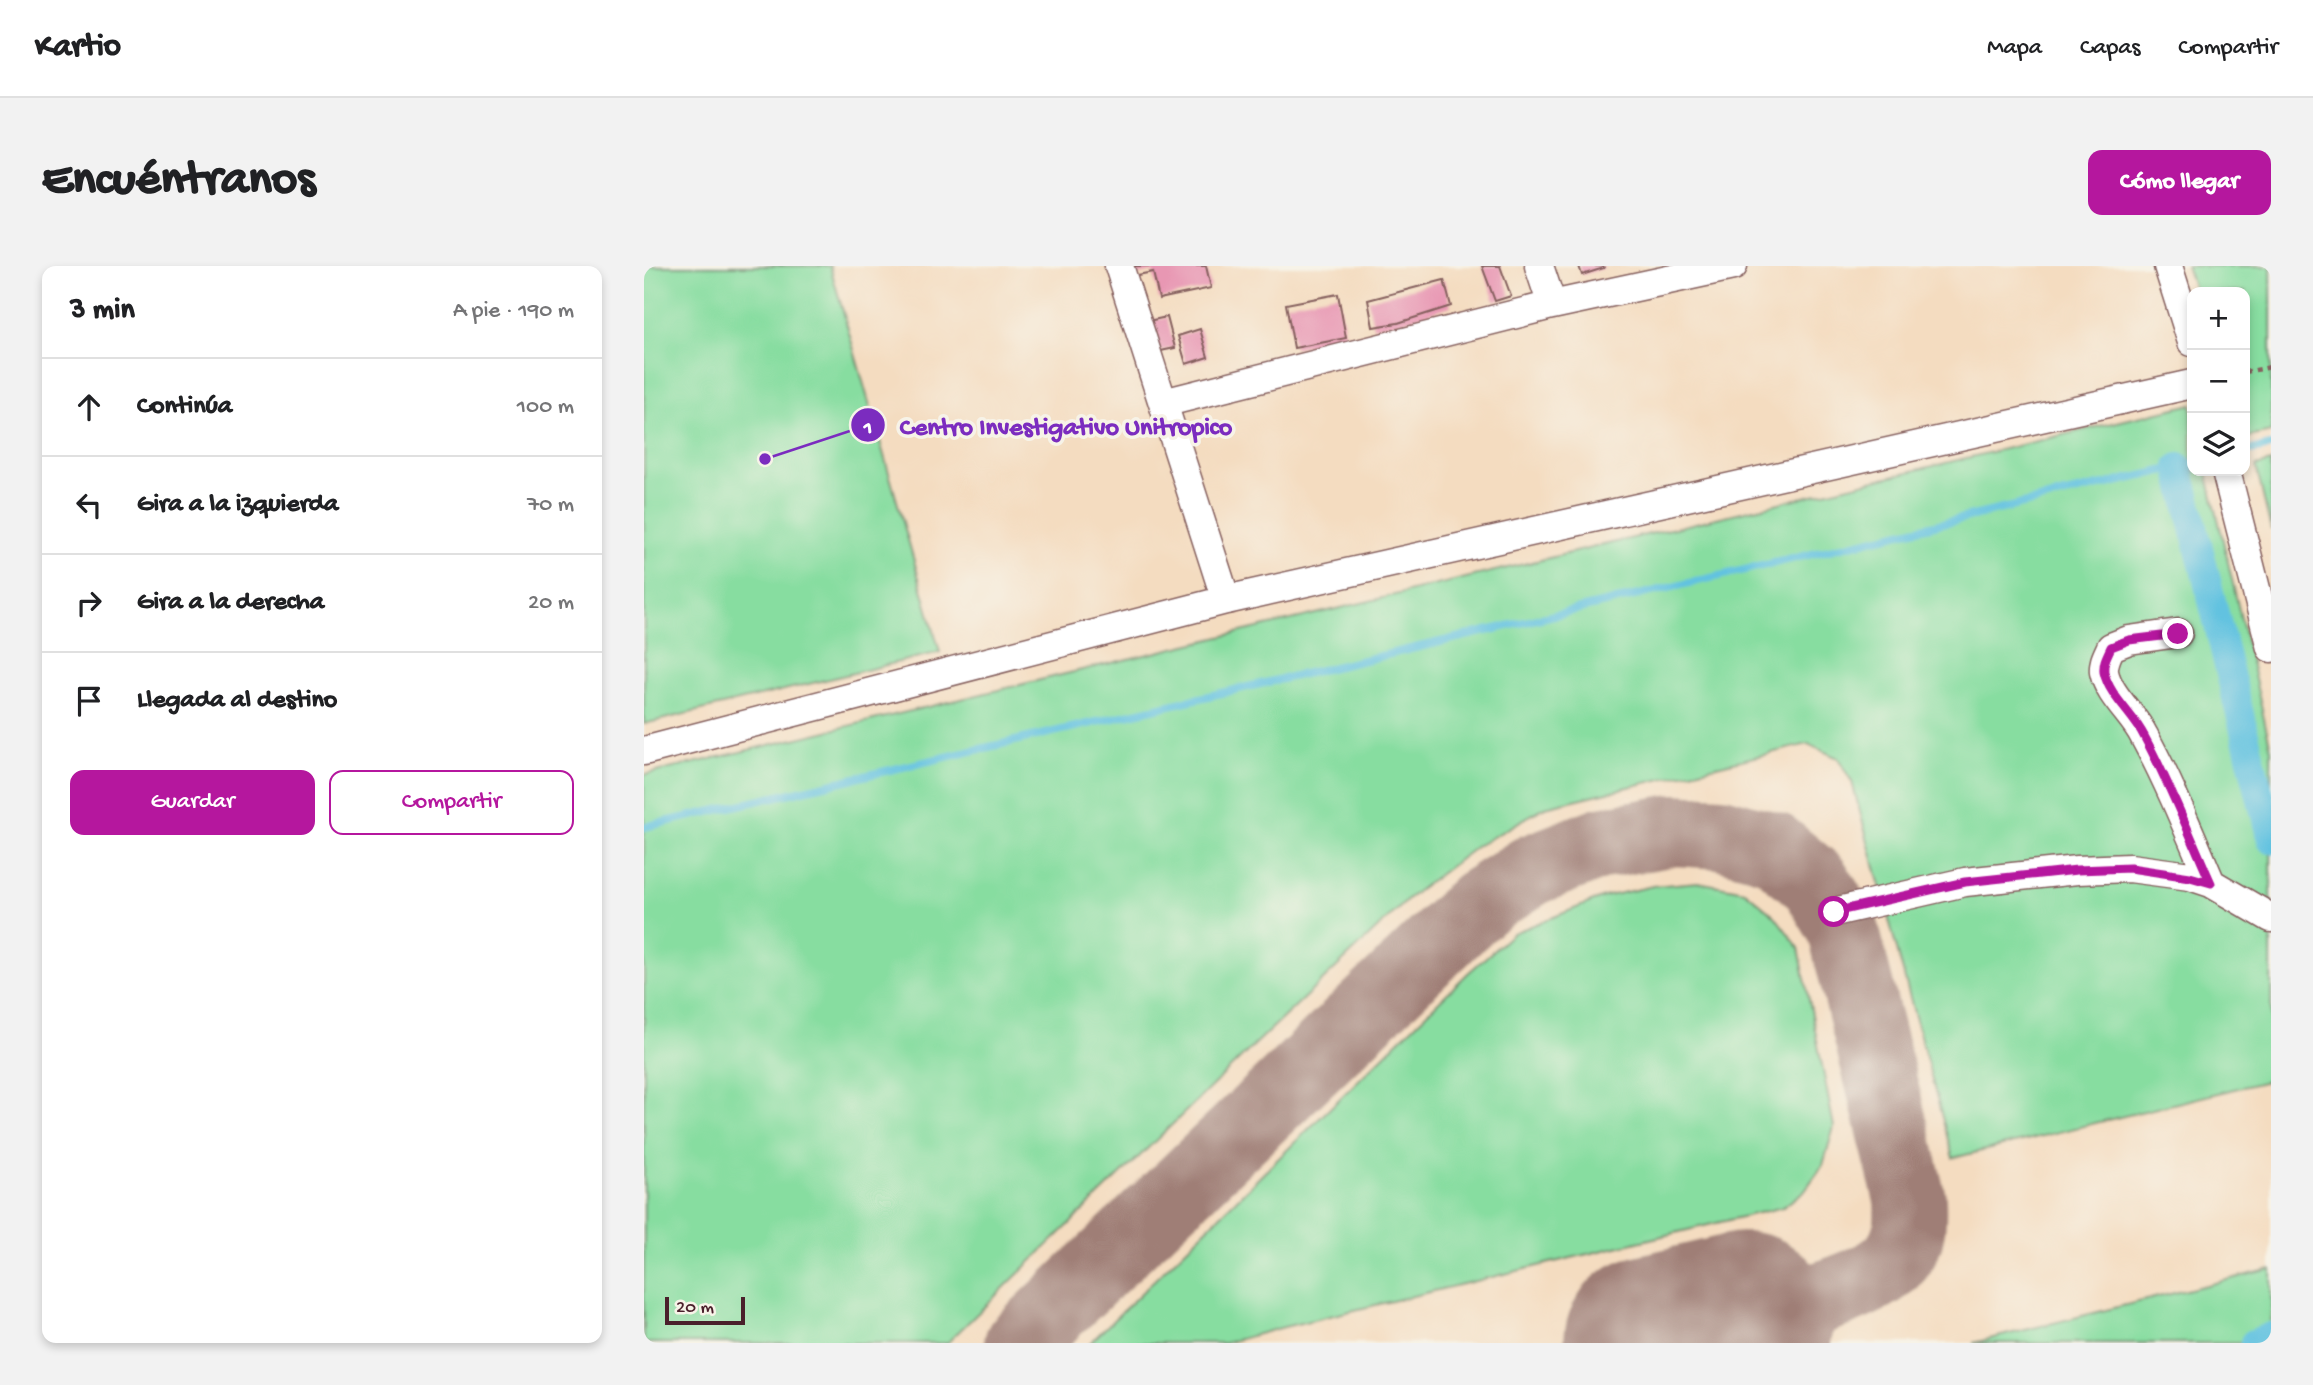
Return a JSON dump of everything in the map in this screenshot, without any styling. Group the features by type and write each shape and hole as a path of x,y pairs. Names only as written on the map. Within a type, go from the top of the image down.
{"street":[{"path":"1119,266 1226,600"},
{"path":"1539,266 1552,305"},
{"path":"1163,403 1552,305 1733,266"},
{"path":"2165,268 2187,328"},
{"path":"644,751 1226,600 2187,385"},
{"path":"2228,476 2271,648"},
{"path":"2178,634 2129,640 2111,647 2104,662 2105,674 2114,693 2143,732 2177,801 2211,883"},
{"path":"1834,912 1965,882 2077,870 2130,868 2211,883 2271,918"}],"path":[{"path":"2250,371 2271,367"}],"green space":[{"path":"644,266 830,266 940,652 644,724"},
{"path":"2186,266 2271,266 2271,432 2250,437 2250,287 2193,287"},
{"path":"2187,405 2187,476 2208,476 2271,749 2271,1080 1953,1158 1852,782 1838,758 1808,744 1545,807 1477,846 1415,893 947,1343 644,1343 644,775"},
{"path":"2271,462 2271,530 2256,466"},
{"path":"1698,882 1745,891 1774,915 1799,948 1834,1127 1823,1165 1804,1191 1783,1207 1225,1343 1090,1343 1467,974 1513,933 1604,897 1653,886"},
{"path":"2271,1269 2271,1343 1973,1343"}],"building":[{"path":"1125,266 1206,266 1211,288 1159,299 1153,272 1127,277"},
{"path":"1482,266 1500,266 1511,296 1495,301"},
{"path":"1579,266 1603,266 1604,268 1582,275"},
{"path":"1444,280 1451,306 1398,323 1373,327 1368,300"},
{"path":"1338,294 1346,338 1294,348 1286,304"},
{"path":"1167,317 1175,348 1156,352 1148,321"},
{"path":"1200,329 1208,357 1186,364 1178,336"}],"waterway":[{"path":"2251,450 2271,446"},
{"path":"644,827 2187,465"},
{"path":"2179,467 2271,840"},
{"path":"2254,1343 2271,1336"}],"taxiway":[{"path":"1020,1343 1479,904 1532,870 1601,843 1674,830 1721,833 1774,848 1816,883 1843,928 1910,1199 1910,1222 1906,1242 1898,1256 1887,1267 1870,1278 1828,1296 1745,1321"}],"runway":[{"path":"1653,1343 1745,1321"}],"place":[{"name":"Centro Investigativo Unitropico","path":"765,459"}],"route":[{"path":"1834,912 1965,882 2077,870 2130,868 2211,883 2177,801 2143,732 2114,693 2105,674 2104,662 2111,647 2129,640 2178,634"}]}
